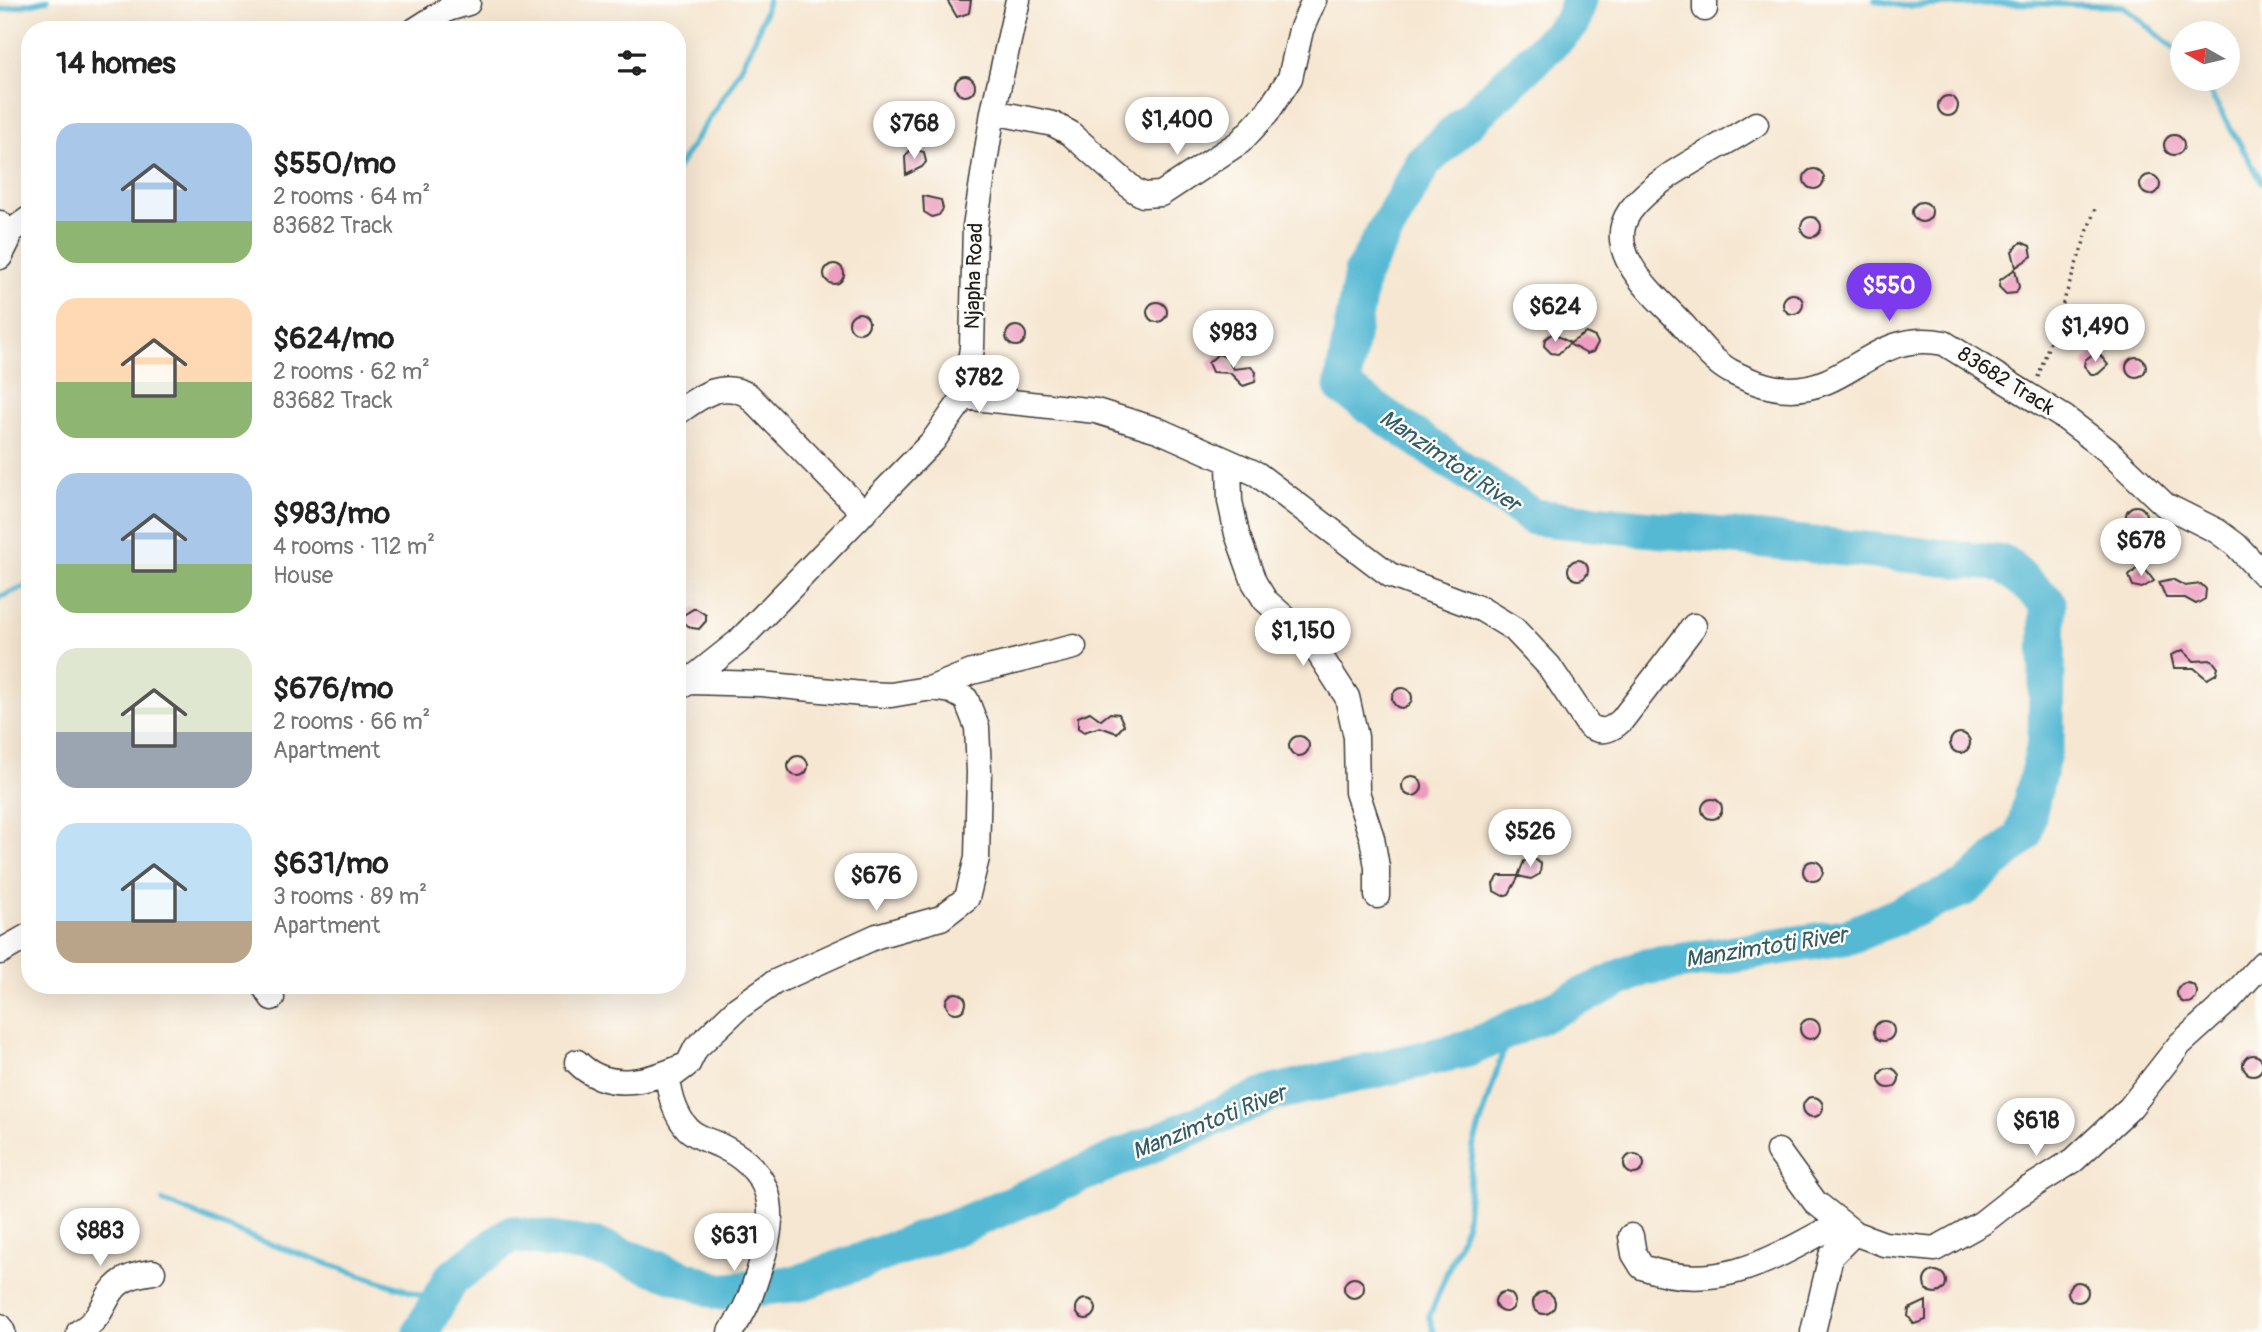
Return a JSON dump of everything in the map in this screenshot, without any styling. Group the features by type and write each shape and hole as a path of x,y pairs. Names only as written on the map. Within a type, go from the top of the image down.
{"street":[{"name":"Njapha Road","path":"686,683 738,642 864,513 933,441 964,397 972,348 975,226 993,111 1018,0"},
{"path":"993,111 1053,124 1070,133 1134,190 1143,195 1161,194 1240,142 1267,113 1290,78 1301,30 1314,0"},
{"path":"430,21 449,9 468,3"},
{"name":"83682 Track","path":"1756,124 1665,179 1629,212 1623,226 1623,242 1633,269 1702,347 1728,370 1758,383 1789,389 1818,386 1904,341 1944,343 2065,418 2107,450 2165,505 2217,531 2236,545 2262,573"},
{"path":"2,238 21,224"},
{"path":"686,408 717,389 737,389 748,395 864,513"},
{"path":"964,397 1096,411 1158,430 1257,474 1390,575 1481,609 1514,629 1549,666 1589,726 1598,731 1611,730 1622,720 1694,626"},
{"path":"1229,462 1230,501 1237,534 1254,582 1270,605 1310,640 1347,697 1356,737 1357,792 1372,838 1377,867 1377,896"},
{"path":"686,685 891,695 932,688 972,672 1074,647"},
{"path":"730,1332 749,1304 763,1256 772,1212 769,1197 757,1175 739,1155 688,1129 674,1105 668,1079 688,1064 696,1048 738,1008 775,982 877,936 941,918 967,898 977,858 977,727 966,699 951,691 932,688"},
{"path":"0,952 21,940"},
{"path":"1778,1151 1815,1202 1846,1228 1884,1244 1935,1248 1982,1223 2015,1197 2074,1160 2112,1127 2179,1045 2230,999 2262,964"},
{"path":"577,1062 598,1078 628,1082 654,1078 688,1064"},
{"path":"1631,1236 1634,1254 1642,1267 1697,1277 1720,1276 1759,1265 1846,1228"},
{"path":"1813,1332 1831,1256 1846,1228"},
{"path":"79,1332 95,1317 112,1287 124,1278 153,1272"},
{"path":"0,1326 3,1332"}],"path":[{"path":"2031,399 2096,206"}],"building":[{"path":"947,0 971,0 969,13 957,17"},
{"path":"961,76 969,76 975,86 969,96 961,96 955,90 955,82"},
{"path":"1944,96 1952,96 1958,106 1952,116 1944,116 1938,110 1938,102"},
{"path":"2170,135 2178,135 2184,145 2178,155 2170,155 2164,149 2164,141"},
{"path":"911,149 924,152 926,162 906,175 905,157"},
{"path":"1810,169 1818,169 1824,179 1818,189 1810,189 1804,183 1804,175"},
{"path":"2146,175 2154,175 2160,185 2154,195 2146,195 2140,189 2140,181"},
{"path":"923,196 941,200 943,209 939,215 932,217 924,212"},
{"path":"1918,202 1926,202 1932,212 1926,222 1918,222 1912,216 1912,208"},
{"path":"1807,217 1815,217 1821,227 1815,237 1807,237 1801,231 1801,223"},
{"path":"2021,242 2030,246 2032,256 2016,267 2012,251"},
{"path":"830,264 838,264 844,274 838,284 830,284 824,278 824,270"},
{"path":"2015,269 2019,287 2016,293 2006,294 1999,287 2000,280"},
{"path":"1789,294 1797,294 1803,304 1797,314 1789,314 1783,308 1783,300"},
{"path":"1153,302 1161,302 1167,312 1161,322 1153,322 1147,316 1147,308"},
{"path":"859,313 866,316 869,323 866,330 859,333 852,330 849,323 852,316"},
{"path":"1012,326 1020,326 1026,336 1020,346 1012,346 1006,340 1006,332"},
{"path":"1553,333 1570,343 1558,354 1551,353 1544,346 1545,339"},
{"path":"1586,333 1595,337 1598,343 1593,352 1587,354 1569,344"},
{"path":"1218,354 1226,357 1233,369 1251,367 1256,372 1255,382 1243,386 1230,373 1212,372 1208,363"},
{"path":"2093,354 2100,355 2108,365 2098,374 2091,374 2084,366 2085,360"},
{"path":"2132,357 2140,357 2146,367 2140,377 2132,377 2126,371 2126,363"},
{"path":"2132,506 2140,506 2146,516 2140,526 2132,526 2126,520 2126,512"},
{"path":"1574,560 1582,560 1588,570 1582,580 1574,580 1568,574 1568,566"},
{"path":"2138,567 2144,568 2154,581 2142,588 2133,586 2129,576"},
{"path":"2172,579 2185,586 2201,584 2206,589 2205,599 2196,604 2185,598 2166,598 2159,582"},
{"path":"695,608 706,615 706,621 699,629 692,628 686,624 686,614"},
{"path":"2183,650 2194,661 2212,660 2218,668 2216,674 2207,679 2194,668 2174,668 2171,655"},
{"path":"1398,688 1406,688 1412,698 1406,708 1398,708 1392,702 1392,694"},
{"path":"1090,712 1101,720 1110,713 1119,714 1124,725 1117,733 1100,727 1084,732 1078,728 1078,717"},
{"path":"1956,733 1964,733 1970,743 1964,753 1956,753 1950,747 1950,739"},
{"path":"1295,736 1303,736 1309,746 1303,756 1295,756 1289,750 1289,742"},
{"path":"794,756 802,756 808,766 802,776 794,776 788,770 788,762"},
{"path":"1408,776 1416,776 1422,786 1416,796 1408,796 1402,790 1402,782"},
{"path":"1708,799 1716,799 1722,809 1716,819 1708,819 1702,813 1702,805"},
{"path":"1533,858 1541,864 1540,874 1531,879 1518,876 1524,861"},
{"path":"1809,861 1817,861 1823,871 1817,881 1809,881 1803,875 1803,867"},
{"path":"1499,876 1519,876 1509,894 1503,896 1494,891 1493,884"},
{"path":"2183,983 2191,983 2197,993 2191,1003 2183,1003 2177,997 2177,989"},
{"path":"952,993 960,993 966,1003 960,1013 952,1013 946,1007 946,999"},
{"path":"1806,1019 1814,1019 1820,1029 1814,1039 1806,1039 1800,1033 1800,1025"},
{"path":"1880,1021 1888,1021 1894,1031 1888,1041 1880,1041 1874,1035 1874,1027"},
{"path":"2253,1055 2260,1058 2263,1065 2260,1072 2253,1075 2246,1072 2243,1065 2246,1058"},
{"path":"1885,1068 1893,1068 1899,1078 1893,1088 1885,1088 1879,1082 1879,1074"},
{"path":"1809,1097 1817,1097 1823,1107 1817,1117 1809,1117 1803,1111 1803,1103"},
{"path":"1630,1154 1638,1154 1644,1164 1638,1174 1630,1174 1624,1168 1624,1160"},
{"path":"1935,1271 1945,1278 1946,1282 1939,1292 1935,1293 1925,1286 1924,1282 1931,1272"},
{"path":"1354,1278 1361,1281 1364,1288 1361,1295 1354,1298 1347,1295 1344,1288 1347,1281"},
{"path":"2078,1282 2085,1285 2088,1292 2085,1299 2078,1302 2071,1299 2068,1292 2071,1285"},
{"path":"1501,1292 1509,1292 1515,1302 1509,1312 1501,1312 1495,1306 1495,1298"},
{"path":"1544,1292 1554,1299 1555,1303 1548,1313 1544,1314 1534,1307 1533,1303 1540,1293"},
{"path":"1082,1299 1090,1299 1096,1309 1090,1319 1082,1319 1076,1313 1076,1305"},
{"path":"1926,1301 1926,1320 1914,1324 1908,1316 1909,1309"}],"waterway":[{"path":"0,10 47,0"},
{"path":"686,155 741,67 761,24 768,0"},
{"name":"Manzimtoti River","path":"421,1332 451,1279 511,1234 598,1247 721,1292 799,1283 959,1226 1272,1093 1468,1049 1644,967 1850,936 1966,887 2023,836 2046,740 2048,603 2005,564 1533,517 1342,387 1362,273 1424,162 1572,23 1579,0"},
{"path":"1875,0 1902,6 2009,3 2123,6 2170,45"},
{"path":"2209,91 2262,182"},
{"path":"0,597 21,588"},
{"path":"1434,1332 1429,1317 1466,1225 1473,1147 1510,1029"},
{"path":"163,1201 258,1240 438,1301"}]}
